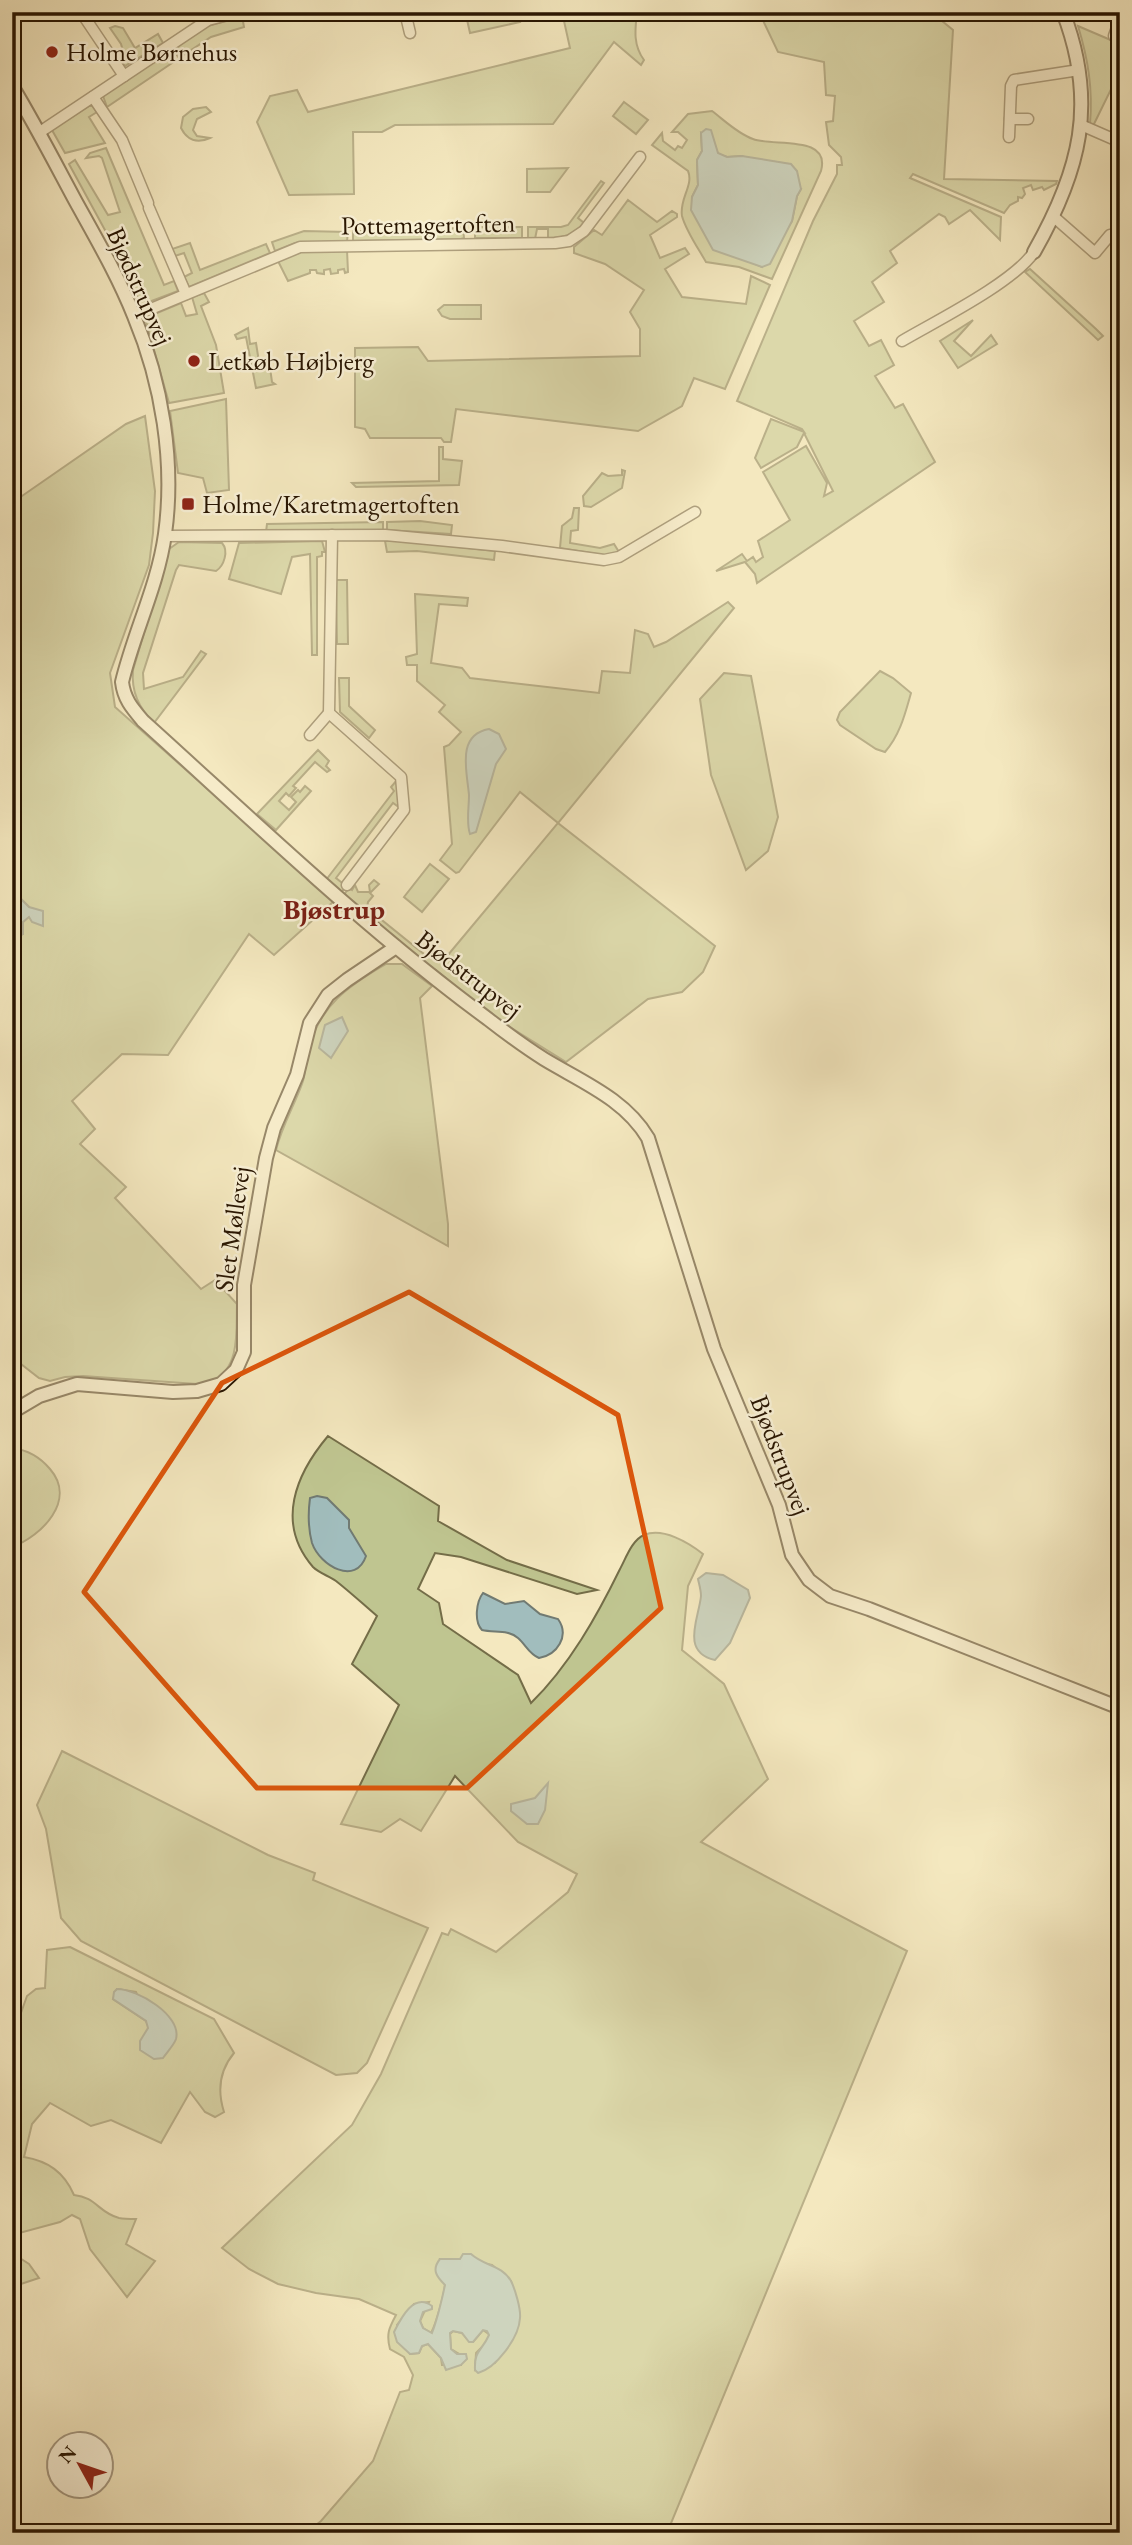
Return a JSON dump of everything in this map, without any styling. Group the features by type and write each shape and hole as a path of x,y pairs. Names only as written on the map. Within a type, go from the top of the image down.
{"street":[{"path":"81,12 124,76"},
{"path":"40,132 208,20 240,12"},
{"path":"405,12 410,33"},
{"path":"902,341 984,293 1023,265 1054,218 1070,177 1081,125 1079,70 1072,36 1063,12"},
{"path":"1114,36 1119,22 1117,12"},
{"path":"1009,137 1011,86 1014,80 1079,70"},
{"name":"Bjødstrupvej","path":"12,86 40,132 109,262 134,316 147,353 160,406 168,479 165,536 122,682 127,700 144,721 396,947 488,1020 623,1107 641,1125 659,1171 714,1349 779,1505 792,1555 809,1580 830,1596 869,1608 1120,1708"},
{"path":"93,97 122,140 186,293"},
{"path":"1010,120 1028,119"},
{"path":"1081,125 1120,142"},
{"name":"Pottemagertoften","path":"134,316 300,247 569,241 584,232 640,157"},
{"path":"1054,218 1095,253 1110,234"},
{"path":"165,536 385,535 455,540 604,560 619,557 695,512"},
{"path":"310,735 329,713 332,535"},
{"path":"329,713 401,777 404,810 347,885"},
{"name":"Slet Møllevej","path":"12,1412 39,1396 77,1384 173,1392 197,1391 221,1384 236,1370 244,1352 244,1285 266,1158 274,1128 297,1075 310,1023 328,995 396,947"}],"highlighted area":[{"path":"409,1292 618,1415 661,1608 467,1788 257,1788 84,1592 222,1383"}],"green space":[{"path":"479,12 517,12 520,22 470,33 466,15"},
{"path":"562,12 637,12 635,31 636,43 644,60 641,65 614,42 553,124 395,125 382,132 353,132 354,194 289,195 257,122 270,96 297,90 308,112 570,48"},
{"path":"759,12 931,12 953,30 944,179 1057,181 1044,190 1042,187 1033,190 1031,185 1023,188 1025,194 1022,198 1018,197 1018,201 1010,205 1004,213 913,174 910,178 1001,217 1000,240 970,210 949,224 945,217 939,214 890,251 897,263 872,282 884,302 854,321 869,346 881,340 894,365 875,376 895,408 903,404 935,462 757,583 755,574 745,562 716,571 742,554 747,561 753,557 756,562 763,557 758,541 790,520 763,472 806,446 827,483 824,496 833,491 804,433 797,447 761,468 755,458 771,419 804,432 737,401 813,221 837,174 837,165 842,165 841,157 829,145 826,122 833,121 835,96 826,95 824,62 778,52"},
{"path":"242,16 244,27 211,37 179,58 173,49 208,26"},
{"path":"1078,26 1120,44 1120,71 1093,126 1090,124 1089,74"},
{"path":"110,28 123,28 135,48 158,34 163,43 125,66 117,56 123,51 121,44"},
{"path":"169,52 175,61 107,107 103,96"},
{"path":"624,102 648,120 636,134 613,116"},
{"path":"93,106 97,112 89,117 105,143 65,153 52,130"},
{"path":"206,107 211,112 197,119 193,130 197,136 210,138 193,140 181,128 183,117 193,109"},
{"path":"712,111 747,137 809,147 822,159 821,171 772,279 739,267 706,262 689,233 682,216 689,182 688,171 652,145 662,133 663,141 675,150 678,146 682,148 687,140 678,132 672,132 688,114","holes":["701,133 714,143 718,154 727,157 742,156 801,189 792,221 762,267 746,260 692,197 698,185 697,160 702,151"]},
{"path":"106,148 164,285 174,281 178,291 141,305 124,265 69,164 75,160 108,215 120,212 102,158 86,158 90,153"},
{"path":"568,168 550,192 527,192 527,169"},
{"path":"601,181 604,183 578,218 584,223 576,230 564,236 548,238 548,229 537,229 535,239 528,239 528,227 568,225"},
{"path":"628,200 657,222 672,211 677,214 677,217 650,235 660,258 685,248 689,254 665,269 682,297 746,304 751,276 770,285 725,389 694,378 682,406 638,431 456,409 451,442 444,442 441,438 370,438 365,429 355,427 355,348 418,347 428,361 640,356 640,329 630,312 644,290 605,264 574,253 574,247 594,230 602,235"},
{"path":"463,227 464,238 461,239 353,241 353,231 433,231"},
{"path":"475,227 522,227 522,238 475,238"},
{"path":"304,231 348,232 347,241 295,243 275,251 272,242"},
{"path":"190,243 200,270 266,244 270,253 189,287 184,277 192,273 184,253 175,256 172,249"},
{"path":"347,250 348,272 345,273 344,269 331,274 330,269 324,270 324,274 310,270 310,273 288,281 278,261 301,252"},
{"path":"1030,269 1103,336 1098,340 1025,272"},
{"path":"204,293 209,302 201,306 216,345 224,393 169,403 145,318 181,303 186,316 197,314 192,297"},
{"path":"444,305 481,305 481,319 450,319 442,316 438,310"},
{"path":"973,320 954,341 971,356 991,335 997,344 958,368 940,341"},
{"path":"248,328 250,344 256,343 259,362 263,361 264,369 270,368 272,382 275,384 256,388 246,337 237,339 235,335"},
{"path":"226,399 229,490 207,493 203,478 178,473 170,411"},
{"path":"145,416 155,491 153,533 149,565 110,673 115,707 334,901 274,955 249,934 168,1055 122,1054 72,1101 95,1129 80,1144 126,1187 115,1198 201,1289 215,1280 237,1304 235,1347 228,1367 213,1381 197,1384 83,1376 50,1381 39,1378 12,1357 12,938 23,934 23,922 29,916 29,907 12,890 12,483 22,496 126,424"},
{"path":"439,447 443,447 443,459 462,461 459,485 356,487 352,483 439,481"},
{"path":"622,470 625,471 622,488 591,507 584,506 583,496 602,473 608,476 622,475"},
{"path":"574,508 579,508 578,530 571,531 570,543 600,548 614,544 619,552 609,556 560,548 562,526 572,518"},
{"path":"420,521 452,525 451,534 387,530 387,522"},
{"path":"383,522 383,530 266,532 267,524"},
{"path":"322,541 325,552 317,557 317,655 312,655 310,554 292,557 281,594 229,579 239,543"},
{"path":"385,541 495,551 494,560 417,551 387,552"},
{"path":"179,542 222,543 225,558 216,571 179,565 176,570 143,673 144,689 183,677 201,651 206,654 154,723 137,699 133,670 169,549"},
{"path":"336,580 347,580 348,644 337,644"},
{"path":"415,594 468,598 467,606 439,604 431,663 462,668 470,678 599,693 602,671 630,673 635,630 648,634 654,647 728,602 734,608 558,823 520,792 456,873 440,860 452,844 444,747 461,732 439,712 445,705 417,681 417,665 407,665 406,657 417,654"},
{"path":"880,671 911,693 898,731 885,752 840,725 837,720 840,712"},
{"path":"724,673 751,676 778,817 768,851 746,870 711,775 700,699"},
{"path":"339,678 349,678 349,706 375,730 369,738 340,712"},
{"path":"318,750 329,761 326,766 330,770 327,772 315,762 293,786 296,788 289,796 286,793 279,801 289,810 296,802 291,797 298,790 300,792 305,786 311,791 276,830 257,814"},
{"path":"397,780 400,808 393,803 336,878 346,886 341,893 326,880 394,791 391,787"},
{"path":"558,823 715,946 703,972 682,992 648,999 566,1062 497,1019 436,970 413,957 343,896 355,885 358,892 370,892 369,885 374,880 379,884 370,893 373,896 367,908 424,954 443,961"},
{"path":"430,864 449,879 422,912 404,897"},
{"path":"386,964 402,964 432,986 420,998 448,1224 448,1246 276,1150 302,1084 308,1051 319,1022 327,1009 348,989"},
{"path":"328,1436 439,1506 438,1521 507,1560 597,1590 577,1594 461,1557 435,1553 418,1589 439,1603 443,1624 518,1675 531,1703 558,1673 581,1640 630,1550 640,1537 651,1533 667,1535 683,1541 703,1554 688,1586 682,1650 724,1684 768,1779 701,1842 907,1951 667,2533 306,2533 321,2521 373,2461 400,2392 409,2390 413,2375 404,2357 390,2349 388,2339 396,2315 359,2299 278,2284 249,2269 222,2248 352,2125 381,2074 442,1933 448,1935 451,1929 496,1952 568,1892 577,1874 518,1842 455,1776 421,1831 400,1819 381,1832 341,1824 399,1705 352,1664 377,1616 336,1581 313,1567 301,1550 295,1533 294,1499 307,1466","holes":["440,2259 460,2259 492,2265 511,2281 520,2315 516,2332 495,2363 475,2370 476,2353 490,2335 483,2330 473,2342 462,2333 453,2331 450,2334 451,2349 461,2355 461,2365 442,2365 441,2358 428,2344 422,2346 419,2353 410,2354 397,2325 414,2304 429,2302 420,2321 423,2328 431,2333 445,2287"]},
{"path":"12,1448 28,1452 46,1465 57,1481 60,1493 58,1504 44,1526 12,1547"},
{"path":"62,1751 268,1855 315,1873 313,1880 428,1928 367,2063 357,2073 336,2075 81,1941 61,1918 46,1829 37,1805"},
{"path":"70,1947 214,2019 234,2053 222,2074 220,2096 224,2112 215,2117 205,2112 190,2092 161,2143 111,2120 91,2126 50,2103 32,2124 24,2157 41,2161 54,2169 74,2195 88,2199 112,2216 136,2219 126,2244 155,2261 127,2297 90,2249 80,2219 72,2215 60,2222 12,2235 12,2038 27,1996 36,1989 45,1988 47,1950","holes":["117,1989 136,1992 163,2058 146,2021 113,1999"]},
{"path":"12,2253 29,2264 39,2278 12,2287"}],"water":[{"path":"706,129 711,130 718,153 727,157 742,156 791,164 797,171 801,189 792,221 770,264 762,267 713,250 691,210 692,197 698,185 697,160 702,151 701,133"},
{"path":"489,729 499,734 506,749 496,764 476,832 470,834 466,755 472,738"},
{"path":"12,890 29,907 43,911 43,926 32,922 29,917 23,922 23,934 12,938"},
{"path":"342,1017 348,1031 331,1058 319,1048 325,1025"},
{"path":"310,1498 327,1498 349,1520 349,1528 366,1556 354,1570 347,1571 330,1565 322,1559 312,1543 309,1526"},
{"path":"706,1573 723,1575 748,1590 750,1598 730,1643 715,1660 704,1656 698,1650 694,1633 701,1596 698,1579"},
{"path":"483,1593 505,1604 524,1601 540,1614 558,1619 563,1632 560,1644 551,1653 539,1658 514,1635 482,1630 477,1612"},
{"path":"548,1783 545,1810 538,1824 527,1824 511,1811 511,1804 535,1798"},
{"path":"117,1989 146,1998 172,2021 176,2039 163,2058 154,2059 140,2050 140,2041 148,2028 146,2021 113,1999"},
{"path":"463,2254 471,2254 507,2276 520,2310 519,2326 511,2343 499,2359 478,2373 475,2370 476,2358 489,2335 487,2331 483,2330 473,2342 469,2342 462,2333 450,2333 451,2349 457,2354 466,2354 467,2359 461,2365 446,2370 441,2358 428,2344 422,2346 419,2353 410,2354 397,2342 394,2332 409,2309 419,2302 432,2306 432,2309 423,2312 420,2321 423,2328 432,2333 445,2285 438,2276 436,2267 440,2259 460,2259"}],"place":[{"name":"Holme Børnehus","path":"52,52"},
{"name":"Letkøb Højbjerg","path":"194,361"},
{"name":"Holme/Karetmagertoften","path":"188,504"}],"district":[{"name":"Bjøstrup","path":"334,909"}]}
